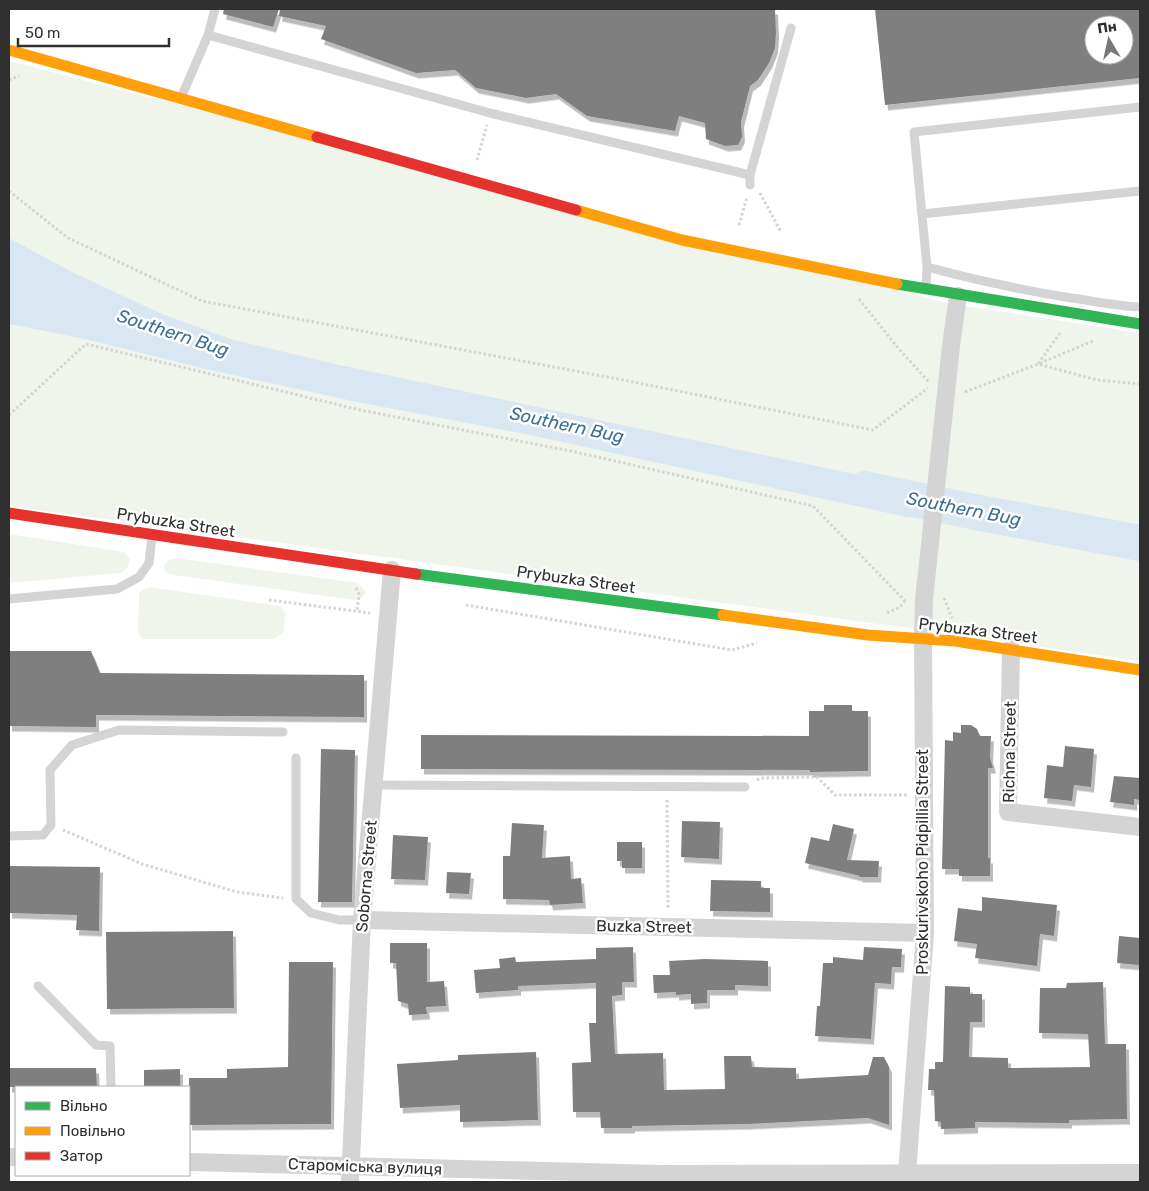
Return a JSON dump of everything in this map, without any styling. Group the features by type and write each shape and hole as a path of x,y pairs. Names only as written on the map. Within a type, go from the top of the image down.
{"street":[{"path":"9,50 682,240 958,296 1140,324"},
{"name":"Proskurivskoho Pidpillia Street","path":"907,1173 925,934 923,639 928,550 958,296"},
{"name":"Prybuzka Street","path":"9,513 392,570 796,626 868,635 955,641 1140,670"},
{"name":"Soborna Street","path":"350,1174 362,920 392,570"},
{"name":"Richna Street","path":"1011,649 1008,812 1140,827"},
{"name":"Buzka Street","path":"362,920 925,934"},
{"name":"Староміська вулиця","path":"190,1162 350,1174 907,1173 1137,1176"}],"lane":[{"path":"181,98 208,35 215,9"},
{"path":"750,185 750,175 791,28"},
{"path":"208,35 490,113 750,175"},
{"path":"926,290 927,267 914,132 1140,107"},
{"path":"922,214 1140,191"},
{"path":"927,267 982,282 1028,291 1121,306 1140,306"},
{"path":"9,600 117,589 139,577 148,563 152,534"},
{"path":"9,836 43,835 51,825 50,770 72,745 119,730 283,732"},
{"path":"296,758 296,899 311,913 339,920 362,920"},
{"path":"374,785 745,787"},
{"path":"38,986 96,1045 110,1046 111,1086"}],"path":[{"path":"472,181 490,113"},
{"path":"750,175 781,232"},
{"path":"739,225 750,185"},
{"path":"9,191 68,238 202,302 618,379 873,430 932,385 898,348 858,297"},
{"path":"1038,364 1063,328"},
{"path":"962,393 1098,339"},
{"path":"9,415 86,344 360,410 571,451 814,506 905,601"},
{"path":"1038,364 1097,380 1140,384"},
{"path":"351,586 356,588 359,594 357,612"},
{"path":"879,615 895,610 909,595"},
{"path":"269,600 388,616"},
{"path":"745,787 761,778 817,777 835,795 894,796 924,794"},
{"path":"666,787 668,927"},
{"path":"51,825 142,864 237,892 296,899"}],"shaded area":[{"path":"9,61 948,303 920,549 915,629 9,506"},
{"path":"965,306 1140,333 1140,661 931,631 959,347"},
{"path":"9,534 124,552 130,559 127,568 121,573 9,583"},
{"path":"177,558 358,583 366,592 362,598 354,600 174,575 165,572 164,566 168,560"},
{"path":"149,587 280,606 285,613 284,632 274,639 142,639 138,632 139,593"}],"water":[{"path":"9,238 72,272 162,314 234,340 335,364 915,487 911,518 530,435 357,402 201,368 85,339 9,324"}],"building":[{"path":"224,9 279,9 273,27 223,14"},
{"path":"280,9 775,9 776,33 775,48 769,63 758,80 750,86 741,122 742,137 738,145 725,146 706,139 705,123 679,116 675,131 587,116 556,94 526,98 476,88 455,70 416,73 321,39 326,26 279,16"},
{"path":"875,9 1140,9 1140,78 885,105"},
{"path":"9,651 91,651 100,673 364,675 364,717 96,715 96,727 9,726"},
{"path":"824,705 852,705 852,711 868,711 868,771 421,769 421,735 809,736 809,711 824,711"},
{"path":"961,725 971,725 977,729 980,736 991,736 990,757 993,768 988,768 988,858 990,858 990,876 959,876 959,869 942,869 945,740 953,741 953,732 961,733"},
{"path":"1065,746 1094,749 1091,787 1074,785 1072,801 1044,798 1047,765 1063,767"},
{"path":"321,749 355,750 352,902 318,902"},
{"path":"1114,776 1140,778 1140,800 1134,799 1134,805 1110,802"},
{"path":"682,821 720,822 719,859 681,857"},
{"path":"512,823 544,825 542,858 570,856 571,879 581,878 583,903 550,905 549,900 503,899 503,856 510,856"},
{"path":"833,824 854,829 847,860 879,861 878,877 859,877 805,863 811,837 829,841"},
{"path":"393,835 428,837 425,880 391,879"},
{"path":"617,842 642,842 642,868 622,868 622,861 617,861"},
{"path":"9,866 100,867 99,931 76,930 77,915 9,913"},
{"path":"447,872 471,873 469,894 446,893"},
{"path":"711,880 761,881 761,888 770,888 770,912 710,911"},
{"path":"982,897 1057,905 1054,936 1040,934 1037,966 975,958 977,944 954,941 958,908 982,911"},
{"path":"233,931 234,1008 107,1009 106,932"},
{"path":"1119,936 1140,938 1139,965 1117,963"},
{"path":"390,943 427,943 427,982 444,981 446,1006 426,1007 427,1014 409,1015 408,1004 398,1001 396,963 390,963"},
{"path":"633,947 634,982 622,982 622,995 612,996 615,1054 663,1053 664,1090 725,1089 724,1056 751,1056 752,1067 796,1068 796,1079 868,1075 873,1057 884,1057 889,1067 889,1125 868,1118 601,1128 600,1112 573,1112 572,1063 591,1062 589,1023 596,1023 596,983 518,986 518,990 476,993 474,970 500,968 499,959 515,957 516,962 596,959 596,948"},
{"path":"864,947 902,949 901,967 892,967 891,984 875,983 871,1039 815,1036 817,1006 820,1006 823,963 833,963 833,957 863,960"},
{"path":"705,959 768,961 768,986 735,985 735,990 707,990 707,1003 691,1004 691,994 676,995 676,992 654,993 653,975 670,975 669,961"},
{"path":"289,962 333,962 331,1124 190,1125 189,1078 227,1078 227,1069 288,1067"},
{"path":"1103,982 1105,1044 1126,1044 1127,1119 1069,1120 1069,1123 975,1122 975,1128 941,1129 941,1122 935,1121 934,1090 928,1090 929,1069 935,1069 935,1062 943,1062 945,986 970,987 970,994 982,994 982,1022 970,1022 969,1057 1008,1058 1008,1068 1090,1067 1088,1034 1039,1033 1040,988 1066,988 1067,983"},
{"path":"536,1052 538,1120 460,1122 460,1105 400,1108 397,1064 458,1060 458,1055"},
{"path":"9,1068 96,1068 97,1086 9,1087"},
{"path":"180,1069 180,1086 144,1086 144,1070"}],"waterway":[{"name":"Southern Bug","path":"865,489 1140,543"}],"traffic: fast":[{"path":"897,284 1140,324"},
{"path":"416,574 723,615"}],"traffic: slow":[{"path":"9,50 317,137"},
{"path":"576,210 682,240 897,284"},
{"path":"723,615 868,635 955,641 1140,670"}],"traffic: jam":[{"path":"317,137 576,210"},
{"path":"9,513 416,574"}]}
